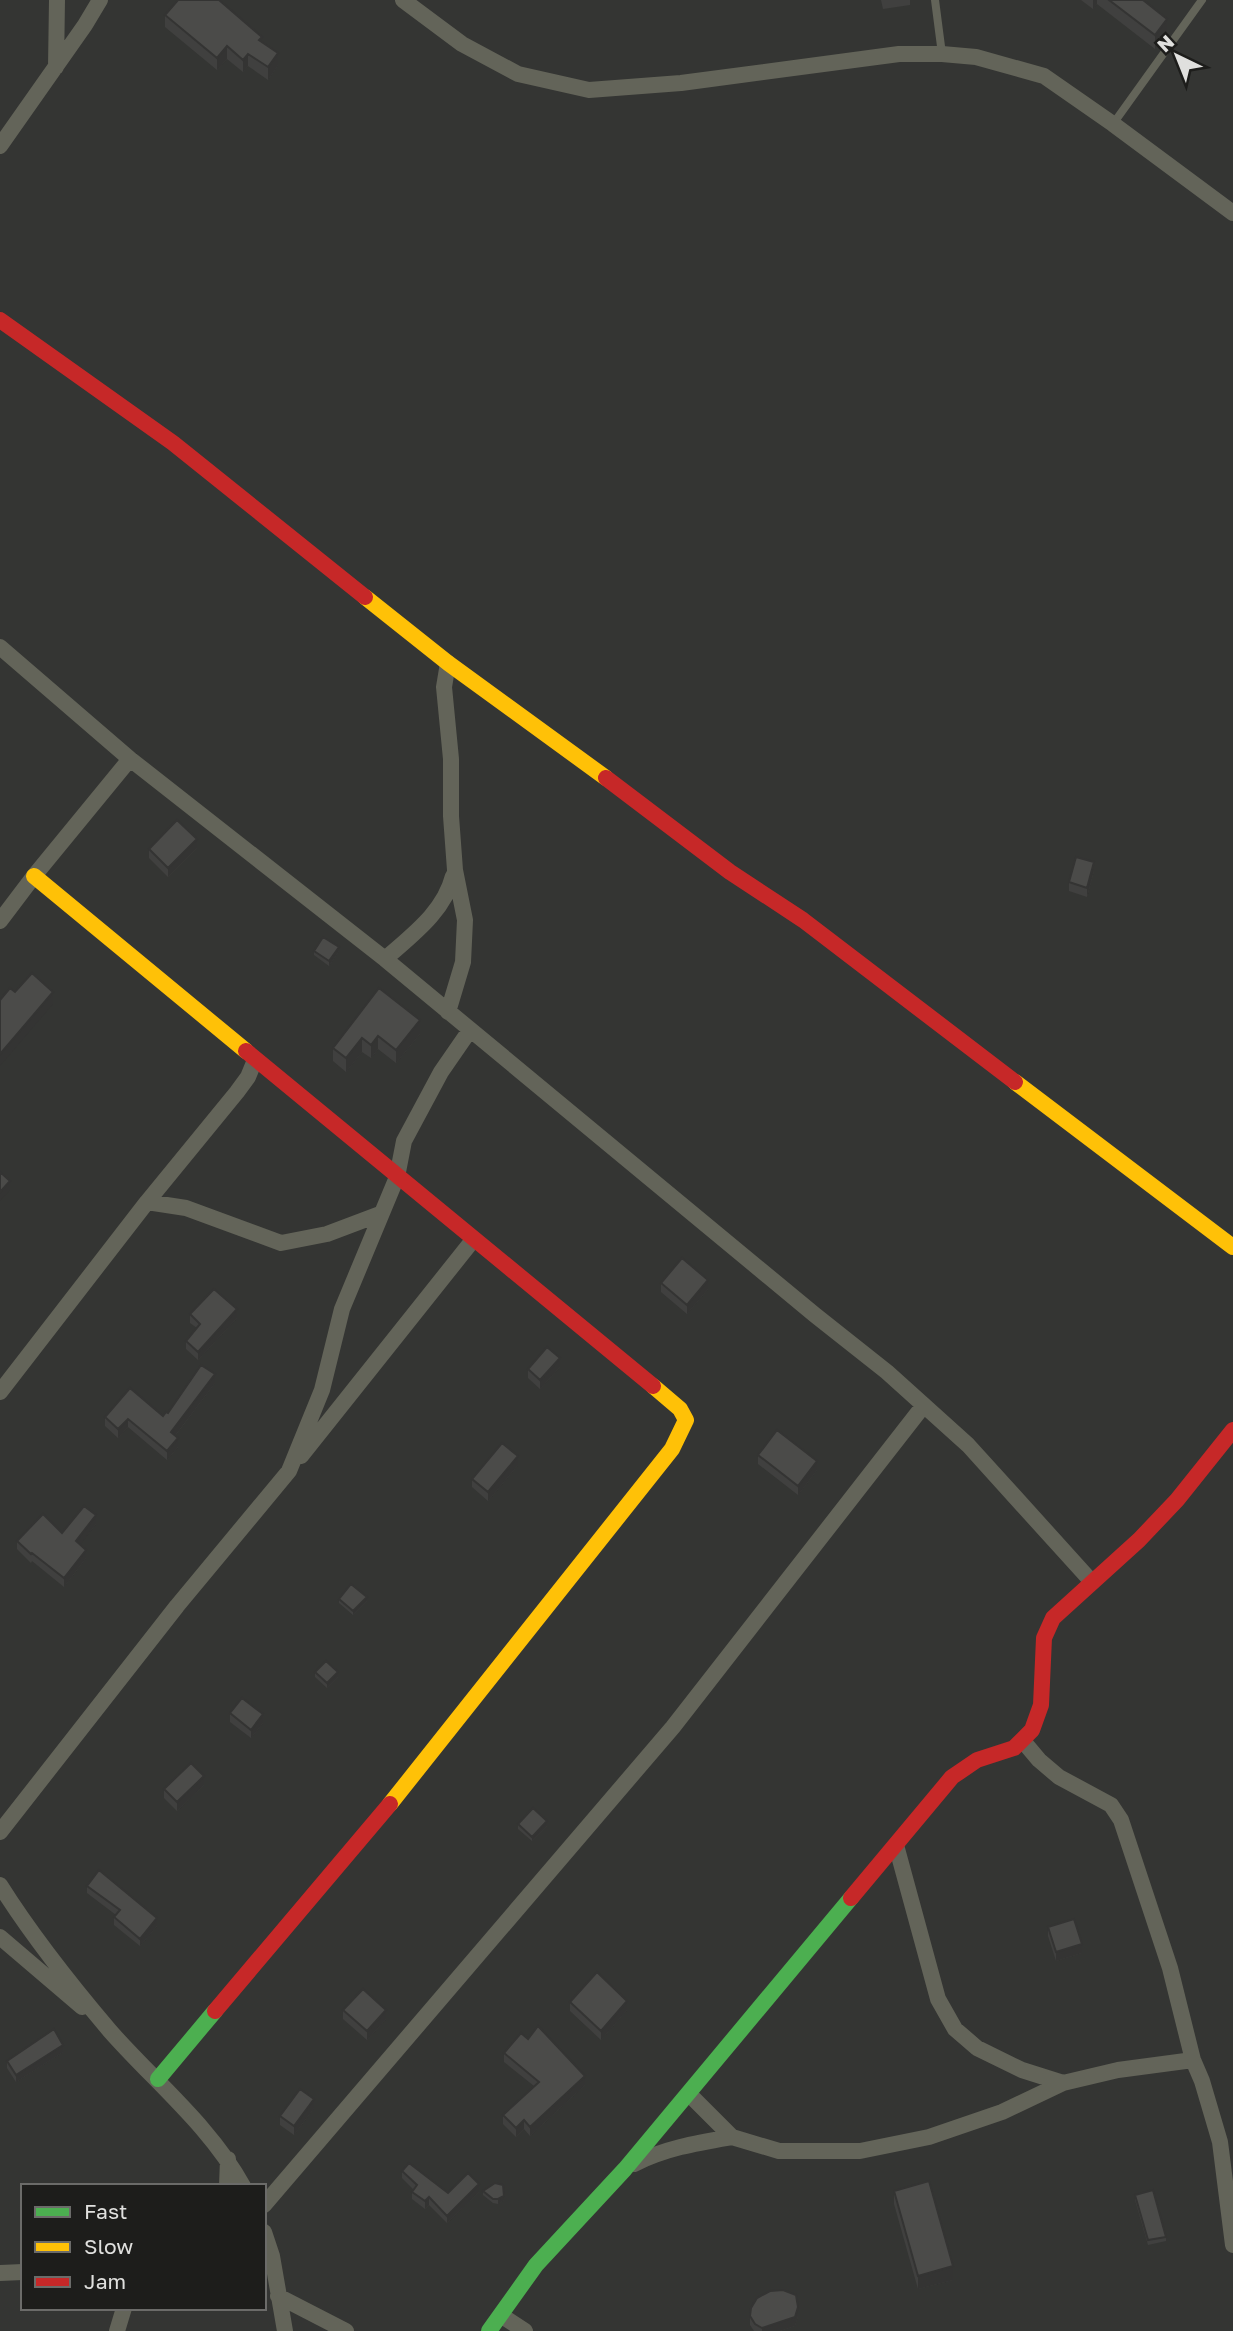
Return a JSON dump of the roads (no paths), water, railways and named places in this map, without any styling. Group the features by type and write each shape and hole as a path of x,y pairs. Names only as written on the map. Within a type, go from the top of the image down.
{"street":[{"path":"56,67 57,0"},
{"path":"0,146 100,0"},
{"path":"403,0 462,44 518,74 589,90 681,83 899,54 976,57 1044,76 1233,213"},
{"path":"0,320 173,443 448,663 653,812 730,872 803,920 1233,1247"},
{"path":"0,648 130,759 385,959 887,1372 968,1445 1092,1582"},
{"path":"448,663 444,687 451,759 451,816 455,870 465,920 463,962 448,1012"},
{"path":"0,921 130,759"},
{"path":"385,959 425,923 449,893 455,870"},
{"path":"34,876 680,1409 686,1420 672,1450 402,1788 158,2079"},
{"path":"289,1471 323,1390 342,1309 397,1177 404,1141 441,1072 470,1030"},
{"path":"0,1392 147,1202 237,1092 248,1077 255,1060"},
{"path":"147,1202 186,1208 281,1243 327,1234 380,1214"},
{"path":"0,1832 177,1606 289,1471 472,1240"},
{"path":"266,2203 673,1727 924,1405"},
{"path":"489,2331 536,2265 625,2169 958,1771 981,1759 1006,1752 1023,1741 1039,1718 1043,1694 1041,1664 1044,1635 1053,1618 1149,1530 1231,1435"},
{"path":"1023,1741 1039,1760 1059,1777 1111,1805 1121,1820 1170,1968 1193,2060 1220,2142 1233,2245"},
{"path":"896,1845 938,1999 955,2029 977,2048 1022,2070 1063,2082"},
{"path":"0,1885 22,1920 111,2032"},
{"path":"0,1937 111,2032 158,2079 228,2159 242,2184"},
{"path":"625,2169 657,2152 732,2137 779,2151 860,2151 929,2137 1002,2112 1063,2082 1118,2070 1193,2060"},
{"path":"689,2094 732,2137"},
{"path":"227,2184 228,2159"},
{"path":"266,2238 272,2256 285,2331"},
{"path":"0,2273 21,2273"},
{"path":"278,2296 345,2331"},
{"path":"117,2331 123,2310"},
{"path":"502,2316 525,2331"}],"lane":[{"path":"935,0 942,54"},
{"path":"1113,124 1202,0"}]}
